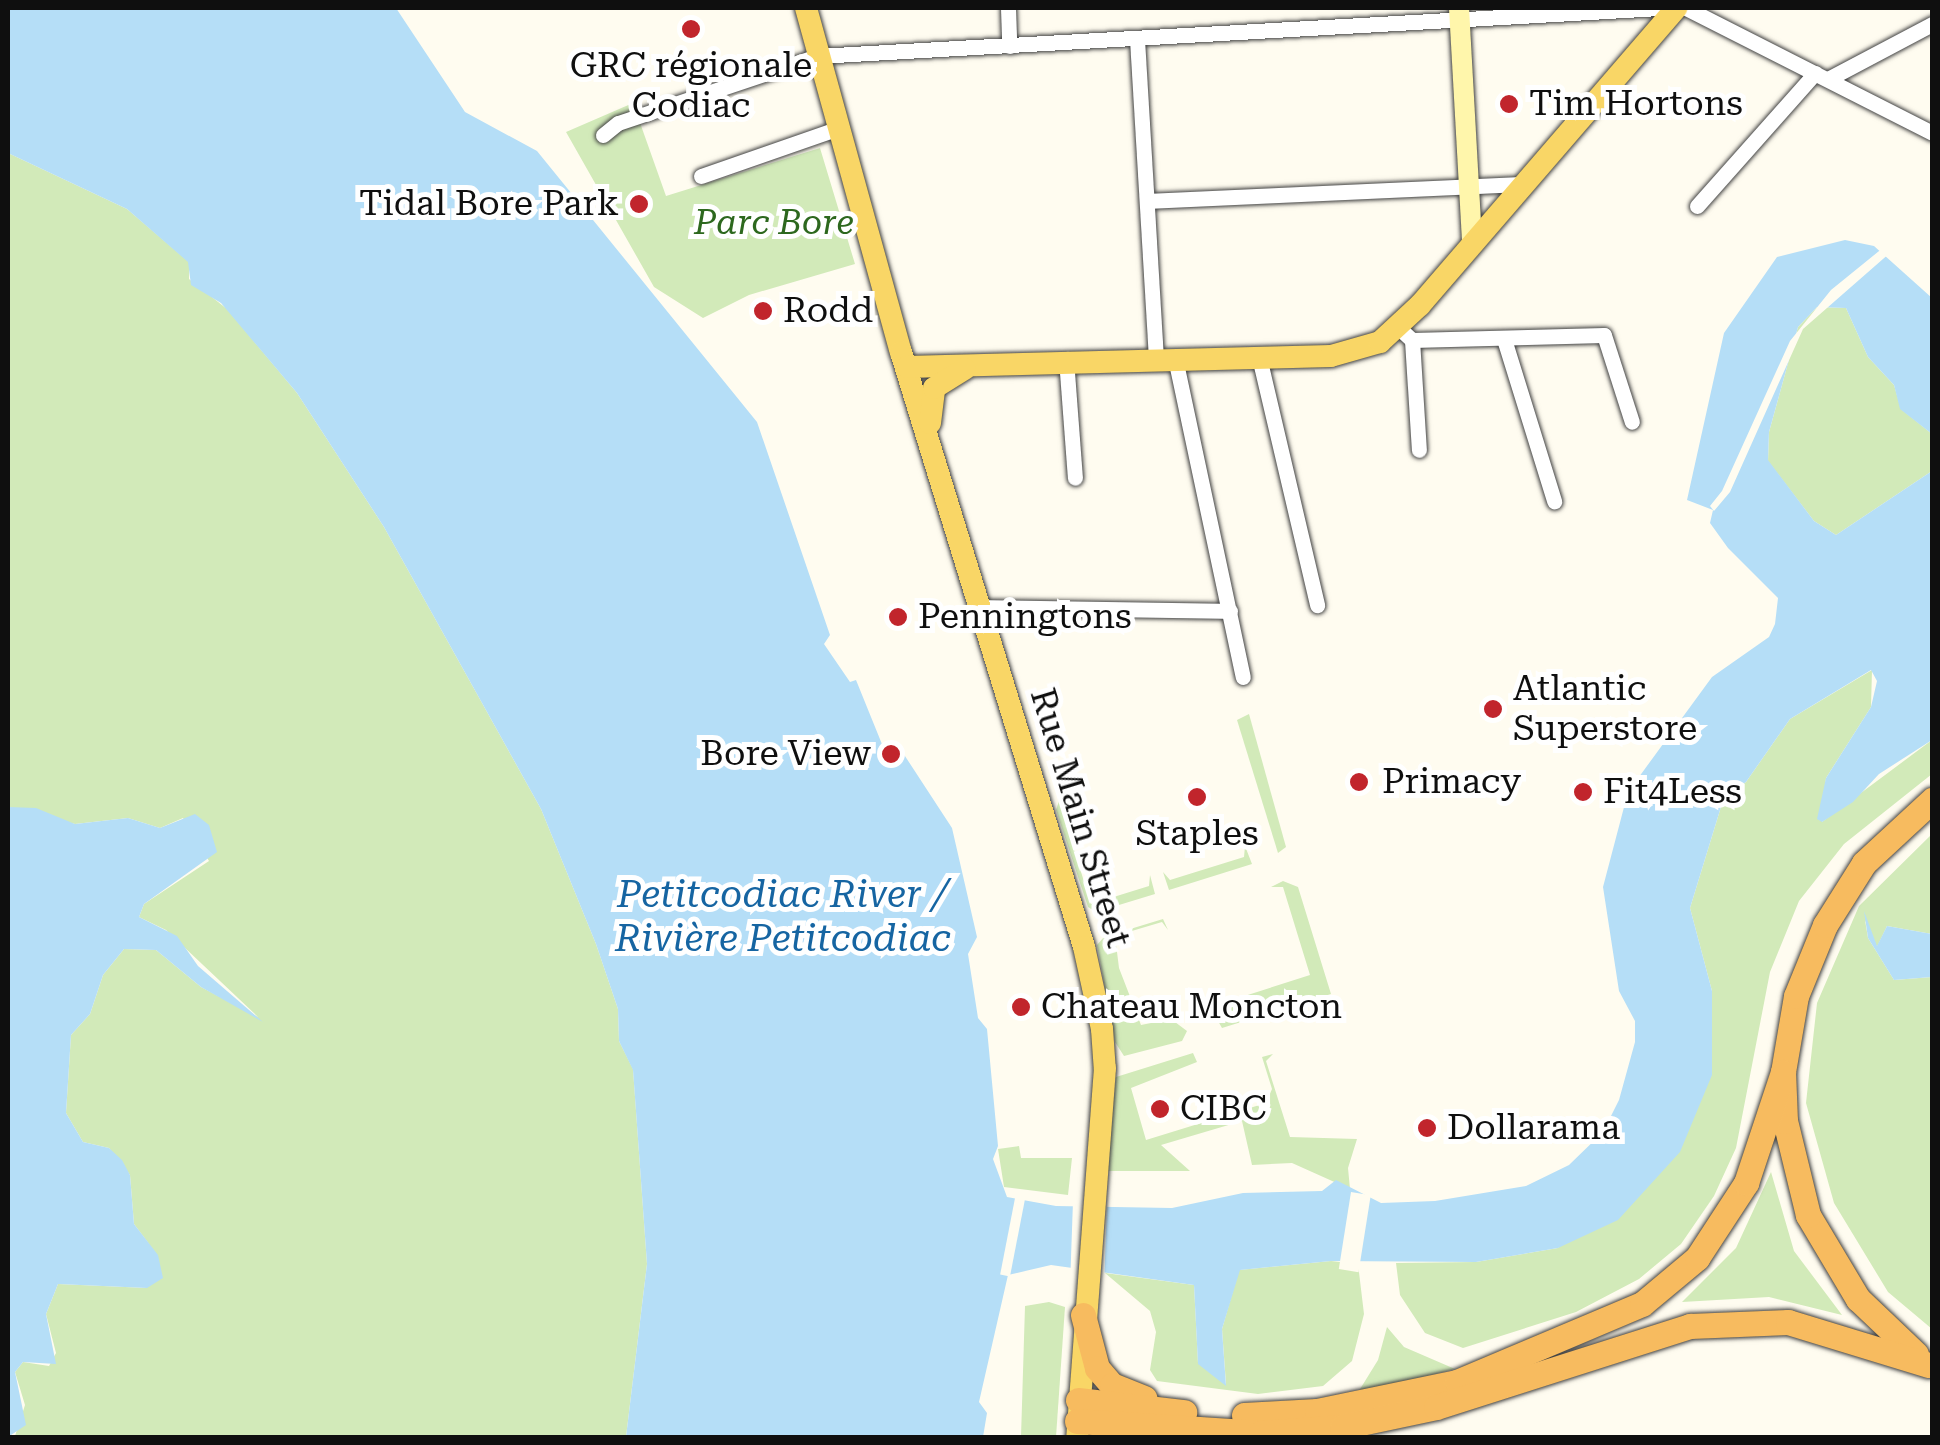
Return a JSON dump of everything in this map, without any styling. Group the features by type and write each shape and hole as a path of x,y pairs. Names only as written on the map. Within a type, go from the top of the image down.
{"highway":[{"path":"1078,1420 1317,1411 1457,1382 1642,1304 1697,1258 1746,1183 1783,1072 1796,996 1825,925 1864,864 1932,800"},
{"path":"1783,1072 1793,1169 1822,1244 1858,1299 1931,1366"},
{"path":"1083,1315 1097,1368 1112,1385 1207,1414"},
{"path":"1078,1420 1260,1433 1342,1427 1436,1407 1690,1326 1788,1322 1931,1366"},
{"path":"1115,1438 1155,1426"}],"main road":[{"name":"Rue Main Street","path":"806,8 836,129 1084,948 1102,1030 1104,1068 1084,1288 1078,1420"},
{"path":"907,367 1066,359 1258,357 1361,350 1406,334 1472,244 1676,8"},
{"path":"1460,14 1472,244"},
{"path":"929,434 934,388 944,376 982,362"}],"street":[{"path":"1008,8 1010,46"},
{"path":"603,134 618,123 817,56 1137,39 1460,14 1660,8"},
{"path":"1686,8 1932,133"},
{"path":"1696,206 1821,76 1932,24"},
{"path":"1137,39 1148,201 1166,358 1244,677"},
{"path":"701,176 836,129"},
{"path":"1148,201 1526,184"},
{"path":"1419,450 1406,334 1504,339 1604,335 1632,422"},
{"path":"1504,339 1554,501"},
{"path":"1258,357 1316,604"},
{"path":"1066,359 1075,478"},
{"path":"982,607 1230,611"}],"green space":[{"name":"Parc Bore","path":"633,103 666,196 820,148 855,264 749,295 703,318 654,287 566,132"},
{"path":"8,153 127,209 189,262 189,279 227,309 297,393 384,527 541,809 596,944 618,1009 619,1041 633,1069 647,1264 626,1437 8,1437 15,1436 25,1405 15,1372 23,1362 49,1366 56,1353 46,1314 58,1284 147,1288 149,1244 134,1224 130,1175 109,1148 83,1142 66,1113 71,1035 90,1014 103,975 124,949 156,950 201,987 258,1017 166,930 139,917 144,904 209,861 183,818 160,828 128,818 75,824 8,807"},
{"path":"1817,307 1846,308 1868,357 1894,385 1901,409 1932,434 1932,471 1836,535 1814,521 1768,461 1769,432 1798,327"},
{"path":"1872,670 1871,707 1826,778 1822,822 1932,740 1932,774 1844,844 1799,901 1770,972 1736,1148 1714,1196 1681,1244 1639,1279 1576,1312 1463,1348 1425,1333 1400,1295 1396,1263 1476,1262 1558,1248 1712,991 1690,908 1724,797 1746,782 1790,719"},
{"path":"1249,714 1286,847 1278,853 1237,720"},
{"path":"1059,801 1091,904 1149,886 1150,875 1155,894 1096,912 1088,907 1056,810"},
{"path":"1932,834 1932,934 1887,926 1877,947 1865,920 1868,938 1894,980 1932,977 1932,1329 1888,1292 1834,1203 1806,1103 1817,1003 1859,906"},
{"path":"1245,846 1252,864 1169,890 1163,872 1170,880 1244,857"},
{"path":"1283,881 1298,887 1331,994 1222,1028 1210,1007 1310,975 1283,887 1271,887"},
{"path":"1163,919 1168,930 1162,922 1115,936 1119,968 1141,1025 1171,1019 1187,1031 1182,1041 1124,1056 1115,1042 1097,945 1104,937"},
{"path":"1193,1053 1197,1062 1131,1088 1146,1140 1266,1103 1272,1089 1262,1057 1273,1054 1266,1061 1290,1137 1357,1139 1348,1168 1350,1189 1292,1163 1252,1165 1242,1121 1161,1145 1190,1171 1107,1171 1116,1077"},
{"path":"1019,1146 1021,1158 1072,1158 1068,1195 1004,1187 998,1149"},
{"path":"1771,1172 1794,1251 1842,1315 1769,1297 1682,1302 1736,1248"},
{"path":"1331,1261 1358,1264 1364,1314 1352,1361 1323,1386 1258,1394 1157,1381 1150,1370 1156,1332 1150,1311 1105,1273 1194,1285 1198,1363 1226,1384 1222,1329 1239,1270"},
{"path":"1049,1302 1065,1307 1056,1437 1021,1437 1025,1306"},
{"path":"1387,1327 1404,1347 1455,1369 1357,1394 1378,1360"}],"water":[{"name":"Petitcodiac River / Rivière Petitcodiac","path":"8,8 396,8 465,112 537,151 757,422 830,635 824,644 850,682 856,680 888,759 903,753 952,828 977,937 968,954 978,1018 987,1029 998,1146 993,1159 1007,1197 1056,1206 1172,1208 1243,1193 1322,1191 1336,1180 1381,1203 1435,1201 1526,1186 1569,1165 1603,1132 1619,1100 1635,1042 1635,1021 1619,991 1603,887 1628,792 1712,677 1769,637 1775,624 1778,598 1728,548 1710,523 1713,510 1687,500 1724,333 1777,257 1845,240 1874,246 1932,298 1932,434 1900,409 1894,385 1868,357 1846,308 1817,307 1798,327 1769,432 1768,460 1814,521 1836,535 1932,471 1932,740 1879,774 1853,802 1822,822 1817,819 1826,778 1871,707 1877,681 1871,670 1790,719 1746,782 1724,797 1690,908 1712,991 1712,1075 1680,1152 1618,1220 1558,1248 1476,1262 1331,1261 1240,1270 1222,1329 1226,1386 1198,1364 1194,1285 1051,1265 1008,1275 979,1402 987,1413 983,1437 626,1437 647,1264 633,1070 619,1041 618,1009 596,944 541,809 384,527 297,393 221,303 191,285 188,262 127,209 8,153"},
{"path":"8,807 36,808 75,824 128,818 160,828 195,814 209,825 217,852 144,904 139,917 177,936 198,966 263,1022 201,987 156,950 124,949 103,975 90,1014 71,1035 66,1113 83,1142 109,1148 122,1160 130,1175 134,1224 158,1255 163,1278 147,1288 58,1284 46,1314 56,1364 23,1362 15,1372 26,1425 8,1437"},
{"path":"1864,911 1877,946 1887,926 1932,934 1932,977 1894,980 1868,938"}],"pier":[{"path":"1884,247 1891,252 1803,329 1730,492 1714,511 1710,506 1722,491 1790,341 1831,290"},
{"path":"1351,1192 1371,1195 1359,1272 1339,1269"},
{"path":"1016,1193 1026,1195 1010,1276 1000,1274"},
{"path":"1073,1201 1107,1202 1105,1273 1071,1272"}],"place":[{"name":"GRC régionale Codiac","path":"691,29"},
{"name":"Tim Hortons","path":"1509,104"},
{"name":"Tidal Bore Park","path":"639,204"},
{"name":"Rodd","path":"763,311"},
{"name":"Penningtons","path":"898,617"},
{"name":"Atlantic Superstore","path":"1493,709"},
{"name":"Bore View","path":"891,754"},
{"name":"Primacy","path":"1359,782"},
{"name":"Fit4Less","path":"1583,792"},
{"name":"Staples","path":"1197,797"},
{"name":"Chateau Moncton","path":"1021,1007"},
{"name":"CIBC","path":"1160,1109"},
{"name":"Dollarama","path":"1427,1128"}]}
